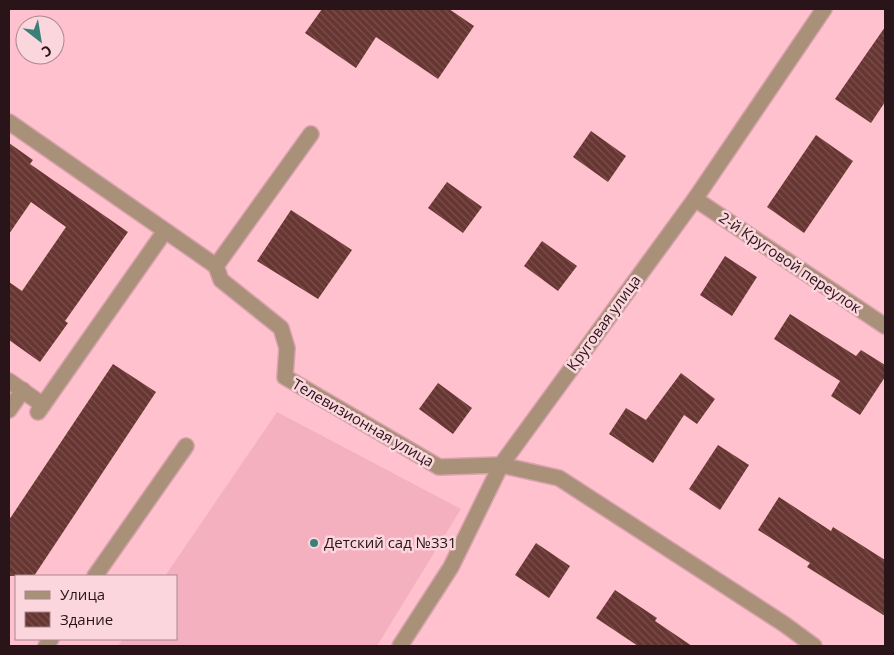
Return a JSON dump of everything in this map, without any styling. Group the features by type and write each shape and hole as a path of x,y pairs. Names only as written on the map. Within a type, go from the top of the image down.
{"street":[{"name":"Круговая улица","path":"400,646 452,567 501,465 695,199 824,9"},
{"name":"Телевизионная улица","path":"9,122 216,266 221,280 281,328 287,348 285,377 439,466 501,465 559,478 784,624 814,646"},
{"path":"216,266 310,134"},
{"name":"2-й Круговой переулок","path":"695,199 885,326"},
{"path":"9,380 23,390 41,408 165,231"},
{"path":"9,410 23,390"},
{"path":"96,575 186,446"}],"shaded area":[{"name":"Детский сад №331","path":"277,412 461,509 377,646 118,646 122,640 178,640 178,575 166,575"}],"building":[{"path":"322,9 449,9 474,26 438,79 376,37 356,68 305,33"},
{"path":"885,27 885,102 871,123 835,99"},
{"path":"591,131 626,156 608,182 573,157"},
{"path":"816,135 853,161 804,233 767,207"},
{"path":"9,143 33,160 30,164 128,232 65,321 68,323 40,362 9,340 9,282 22,291 66,227 31,202 9,234"},
{"path":"447,182 482,207 463,233 428,208"},
{"path":"291,210 352,250 318,299 257,261"},
{"path":"542,241 577,266 558,291 524,266"},
{"path":"725,256 757,277 732,316 700,295"},
{"path":"790,314 856,356 861,350 885,365 885,377 860,415 831,396 840,381 774,339"},
{"path":"113,364 156,392 35,575 9,576 9,520"},
{"path":"681,373 715,399 697,424 684,415 653,463 609,434 626,408 646,420"},
{"path":"438,383 472,408 453,434 419,409"},
{"path":"718,445 749,465 720,510 689,489"},
{"path":"779,497 831,531 833,527 885,560 885,616 807,567 810,563 758,530"},
{"path":"536,543 570,566 549,598 515,575"},
{"path":"615,590 657,618 655,621 692,646 638,646 596,618"}],"place":[{"name":"Детский сад №331","path":"314,543"}]}
